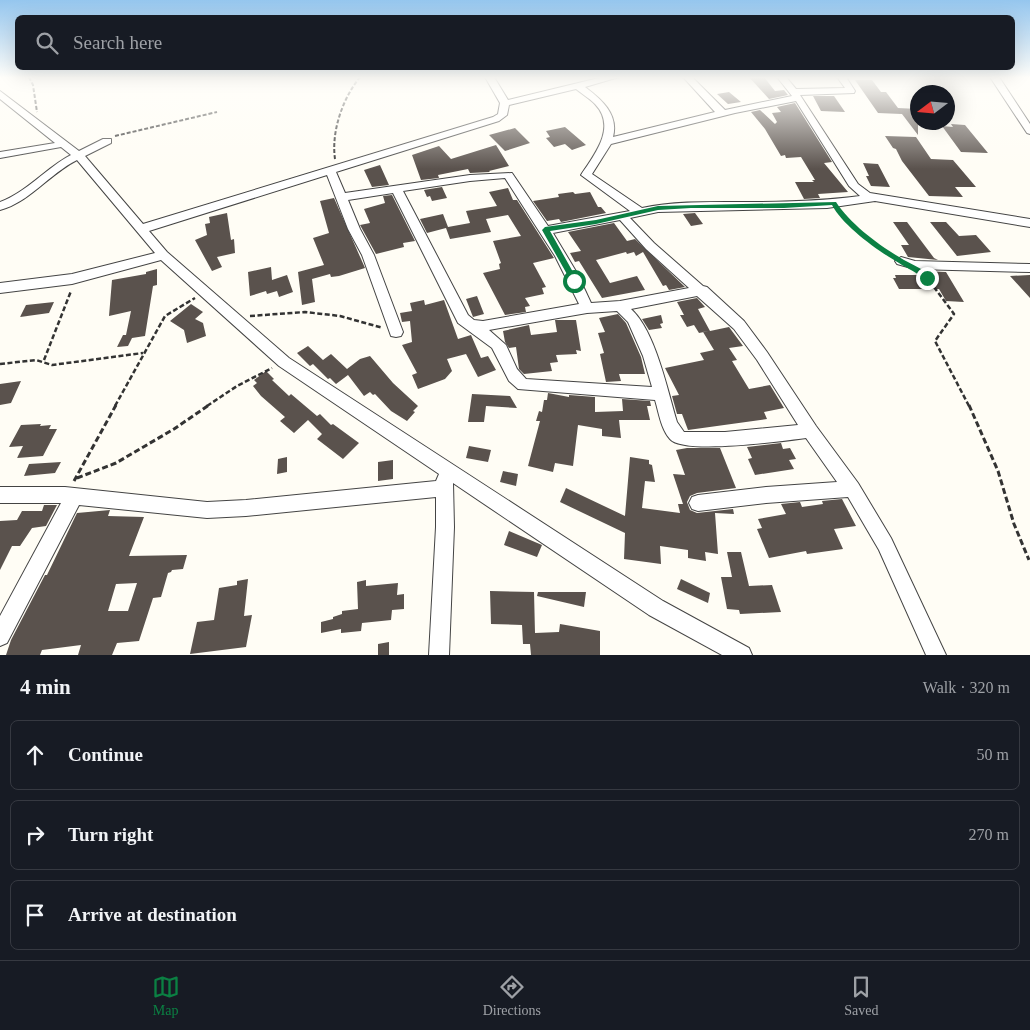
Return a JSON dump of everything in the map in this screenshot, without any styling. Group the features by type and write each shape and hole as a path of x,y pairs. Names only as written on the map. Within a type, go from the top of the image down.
{"street":[{"path":"16,108 78,155 163,255 284,362 656,608 742,655"},
{"path":"141,229 496,118 502,115 504,108"},
{"path":"603,108 606,112 609,126 608,141 586,175 638,211"},
{"path":"716,108 725,113"},
{"path":"608,141 746,108"},
{"path":"804,108 847,172 854,186 873,198"},
{"path":"1026,117 1030,130"},
{"path":"0,206 16,200 48,173 78,155 107,141"},
{"path":"0,155 64,144"},
{"path":"330,170 354,229 368,255 396,332"},
{"path":"342,197 470,178 508,175 545,230 587,308"},
{"path":"851,201 854,186"},
{"path":"396,188 463,319 497,344 517,382 523,385 662,394"},
{"path":"545,230 596,222 638,211 691,206 784,206 873,198 1030,223"},
{"path":"622,216 650,246 702,290 739,325 762,356 810,432 852,489 886,544 936,655"},
{"path":"0,288 79,277 163,255"},
{"path":"900,261 915,265 1030,268"},
{"path":"471,325 483,326 587,308 620,306 702,290"},
{"path":"620,306 634,319 650,356 670,424 676,435 682,439 725,439 810,432"},
{"path":"440,655 446,527 445,488 442,467"},
{"path":"0,495 72,490 207,510 246,508 445,488"},
{"path":"698,503 766,495 852,489"},
{"path":"0,636 72,490"}],"path":[{"path":"33,122 38,112 36,108"},
{"path":"330,170 335,166 333,146 338,135 337,127 344,108"},
{"path":"107,141 125,132 217,112"},
{"path":"834,203 839,212 867,238 900,261 920,271 954,314 935,341 968,403 998,471 1014,524 1029,560"},
{"path":"44,361 68,296 79,277"},
{"path":"72,490 143,354 167,313 206,292"},
{"path":"235,317 305,312 340,316 396,332"},
{"path":"0,364 44,361 57,365 143,354"},
{"path":"72,490 174,429 237,386 284,362"}],"building":[{"path":"777,108 798,108 832,162 824,163 848,192 818,194 820,198 804,199 795,182 814,182 812,180 815,180 801,157 786,158 785,155 781,156 765,129 751,112 760,110 775,124 777,122 772,113 781,112"},
{"path":"819,108 842,108 845,112 821,111"},
{"path":"874,108 910,109 910,124 902,114 878,113"},
{"path":"955,124 965,125 988,153 961,152 945,130 955,130"},
{"path":"565,127 586,145 572,150 565,144 554,147 546,138 550,137 546,131"},
{"path":"515,128 530,143 505,151 489,135"},
{"path":"885,136 916,137 931,159 953,160 976,187 955,187 963,197 929,196"},
{"path":"496,145 509,166 490,172 470,173 468,169 438,175 439,178 421,180 412,155 439,146 451,159"},
{"path":"863,163 878,164 890,187 871,186"},
{"path":"380,165 389,185 372,187 364,170"},
{"path":"442,187 447,198 432,201 430,196 427,197 424,190"},
{"path":"508,188 513,200 517,200 554,258 533,263 546,287 542,288 544,294 525,298 530,306 525,307 526,312 505,315 483,273 500,269 499,264 501,263 493,241 521,236 508,215 486,219 491,232 450,239 446,228 427,233 420,219 443,214 448,227 470,223 466,211 497,206 489,192"},
{"path":"573,192 575,194 590,192 598,207 601,207 606,213 561,222 559,219 547,221 533,201 559,197 558,194"},
{"path":"392,195 415,241 403,243 404,247 376,254 360,225 370,223 364,209 385,203 383,196"},
{"path":"334,198 365,268 339,276 331,277 330,274 312,279 315,302 302,305 298,272 324,265 313,238 329,233 320,201"},
{"path":"227,213 231,240 234,239 235,253 217,257 222,267 212,271 195,240 207,235 205,224 210,223 209,217"},
{"path":"695,213 703,224 691,226 683,214"},
{"path":"893,222 907,222 934,258 938,260 908,257 901,245 909,245"},
{"path":"930,222 946,222 959,236 976,235 991,252 957,256"},
{"path":"614,223 627,241 635,239 685,287 669,290 666,285 663,286 643,252 636,256 634,252 627,254 626,252 596,260 610,283 637,276 645,290 602,298 579,261 575,262 570,253 581,251 568,232"},
{"path":"271,267 272,280 287,275 293,292 279,297 277,291 267,294 266,291 250,296 248,272"},
{"path":"157,269 157,285 153,286 145,336 132,338 128,346 117,347 123,335 126,335 131,311 109,316 112,280 146,274 146,272"},
{"path":"917,271 946,272 964,302 946,301 939,289 899,289 893,278 896,278 895,275 919,275"},
{"path":"1030,275 1030,298 1010,276"},
{"path":"477,296 484,314 473,317 466,299"},
{"path":"697,298 705,307 698,309 710,331 729,327 743,346 729,348 737,360 732,361 749,389 770,385 784,408 764,412 767,419 688,430 682,414 677,414 672,396 679,395 665,368 704,360 700,353 714,350 703,332 699,333 694,325 687,327 680,315 684,315 677,302"},
{"path":"424,300 425,305 444,300 458,339 471,335 481,358 488,356 496,370 478,377 466,354 447,359 452,371 445,379 418,389 412,375 417,373 402,345 412,342 410,321 402,322 400,313 412,311 410,303"},
{"path":"54,302 49,313 20,317 26,305"},
{"path":"191,304 203,312 195,319 203,323 206,336 187,343 184,330 170,321"},
{"path":"618,314 626,323 641,357 645,374 619,374 621,381 606,382 600,354 604,353 598,333 605,332 599,318"},
{"path":"661,315 663,323 660,324 662,328 649,330 642,319"},
{"path":"555,320 576,320 581,351 576,350 577,354 556,355 558,362 550,363 552,371 524,374 519,369 516,347 509,348 505,342 503,331 529,325 531,335 557,332"},
{"path":"308,346 323,360 331,354 347,369 360,359 370,356 393,383 418,406 413,411 415,412 407,421 391,411 375,394 373,395 370,392 364,396 348,375 336,384 313,364 310,366 297,353"},
{"path":"266,371 274,379 272,380 289,396 291,394 317,416 320,414 331,425 333,424 359,443 343,459 317,439 322,434 308,420 294,433 280,421 285,417 261,396 253,386 257,383 254,380"},
{"path":"21,381 11,403 0,405 0,384"},
{"path":"548,393 569,397 569,395 595,397 595,412 623,411 622,399 650,401 651,406 647,406 650,420 619,420 621,438 602,436 602,429 578,425 573,466 555,463 553,472 528,466 540,421 536,421 539,411 542,412 544,400 547,400"},
{"path":"472,394 510,396 517,408 486,406 484,422 468,422"},
{"path":"41,424 40,426 51,425 49,429 57,429 43,456 17,458 23,446 9,447 21,425"},
{"path":"781,443 783,449 790,448 796,459 789,460 794,469 755,475 748,459 752,458 747,447"},
{"path":"469,446 491,450 488,462 466,458"},
{"path":"720,448 736,488 697,493 690,496 687,502 690,510 697,513 733,509 734,514 715,513 718,554 705,552 706,561 688,558 688,550 660,546 661,564 624,559 625,533 560,502 566,488 625,516 630,457 649,460 649,464 652,465 655,482 645,481 642,508 680,513 678,504 683,504 673,474 685,475 676,450"},
{"path":"287,457 287,472 277,474 278,459"},
{"path":"393,460 393,479 378,481 378,462"},
{"path":"61,462 55,473 24,476 29,464"},
{"path":"503,471 518,474 516,486 500,482"},
{"path":"842,499 856,526 834,529 843,549 807,554 806,551 769,558 757,529 762,528 758,519 786,514 781,504 800,502 802,507 823,504 822,501"},
{"path":"44,505 57,505 46,526 32,528 20,546 12,546 0,570 0,521 17,520 22,511 42,511"},
{"path":"110,510 108,516 144,517 129,556 187,555 183,569 172,570 168,573 161,597 153,598 139,641 117,643 112,655 78,655 81,645 42,650 40,655 6,655 11,640 45,575 47,575 77,513","holes":["137,583 128,611 108,611 116,584"]},
{"path":"509,531 542,545 537,557 504,545"},
{"path":"727,552 741,552 749,586 772,585 781,612 740,614 739,610 727,609 721,577 732,577"},
{"path":"248,579 244,616 252,615 246,647 190,654 197,622 214,620 219,588 237,585 237,581"},
{"path":"681,579 710,593 708,603 677,589"},
{"path":"366,580 366,586 398,583 397,595 404,594 404,609 392,610 391,620 362,623 361,631 341,633 341,629 321,633 321,622 333,619 333,617 342,614 342,611 358,609 357,582"},
{"path":"490,591 534,592 535,633 559,632 560,624 600,631 600,655 531,655 530,644 523,644 522,625 491,624"},
{"path":"538,592 586,592 584,607 537,596"},
{"path":"389,642 389,655 378,655 378,644"}],"route":[{"path":"574,281 545,230 596,222 658,208 784,206 834,203 839,212 850,220 867,238 900,261 920,271 927,278"}]}
